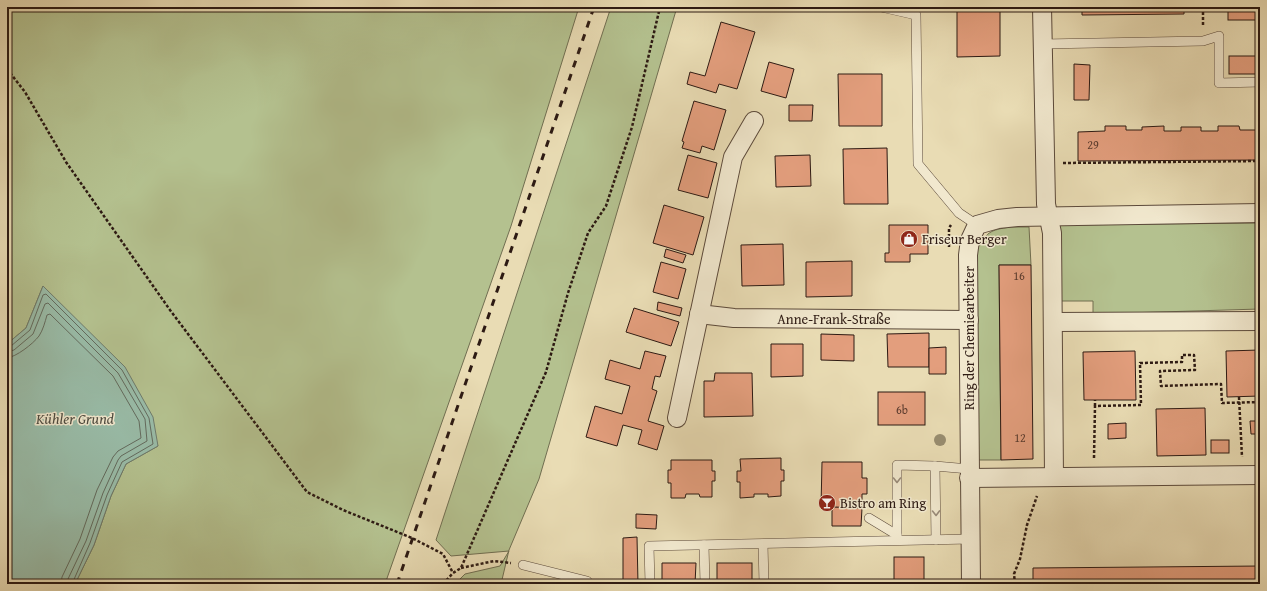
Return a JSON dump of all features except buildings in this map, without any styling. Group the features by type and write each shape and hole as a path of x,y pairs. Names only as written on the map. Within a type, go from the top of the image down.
{"street":[{"path":"1042,7 1046,204 1052,233 1053,322 1046,476"},
{"path":"676,418 733,157 754,121"},
{"path":"977,225 998,219 1260,213"},
{"name":"Ring der Chemiearbeiter","path":"970,584 969,248 970,240 977,225"},
{"name":"Anne-Frank-Straße","path":"699,314 734,318 969,320"},
{"path":"1053,322 1260,320"},
{"path":"969,473 1094,477 1251,475"}],"lane":[{"path":"881,7 916,15 918,164 959,213 977,225"},
{"path":"1043,44 1203,41 1219,36 1219,83 1260,82"},
{"path":"897,538 897,465 935,466 969,473"},
{"path":"935,466 936,540"},
{"path":"869,518 897,538"},
{"path":"650,584 650,546 763,544 897,538 936,540 970,539"},
{"path":"763,544 764,584"},
{"path":"704,545 705,584"},
{"path":"523,565 587,582 588,584"}],"path":[{"path":"461,568 546,372 568,293 588,234 606,206 632,127 660,7"},
{"path":"1203,7 1203,41"},
{"path":"7,69 25,92 66,162 170,310 307,492 343,510 412,538 443,554 453,573"},
{"path":"1045,163 1260,162"},
{"path":"1094,406 1141,405 1140,363 1182,362 1182,355 1194,355 1195,370 1160,371 1161,386 1221,384 1222,403 1260,402"},
{"path":"1238,397 1251,475"},
{"path":"1094,477 1095,400"},
{"path":"1015,584 1014,574 1020,559 1027,525 1046,476"},
{"path":"443,584 453,573 461,568 494,561 523,565"}],"shaded area":[{"path":"7,7 579,7 511,226 385,584 75,584 94,545 111,496 126,464 158,446 43,286 26,328 7,344"},
{"path":"611,7 677,7 539,479 509,551 451,556 436,540"},
{"path":"1260,223 1260,309 1093,314 1093,301 1061,301 1058,225"},
{"path":"1029,227 1031,265 999,265 1001,460 977,460 976,251 989,233 998,229"},
{"path":"509,552 501,584 455,584 465,574 500,566"}],"water":[{"name":"Kühler Grund","path":"43,286 125,367 153,417 158,446 126,464 111,496 94,545 75,584 7,584 7,344 26,328"}],"railway":[{"path":"397,584 594,7"}],"place":[{"name":"Friseur Berger","path":"909,239"},
{"name":"Bistro am Ring","path":"827,503"}]}
